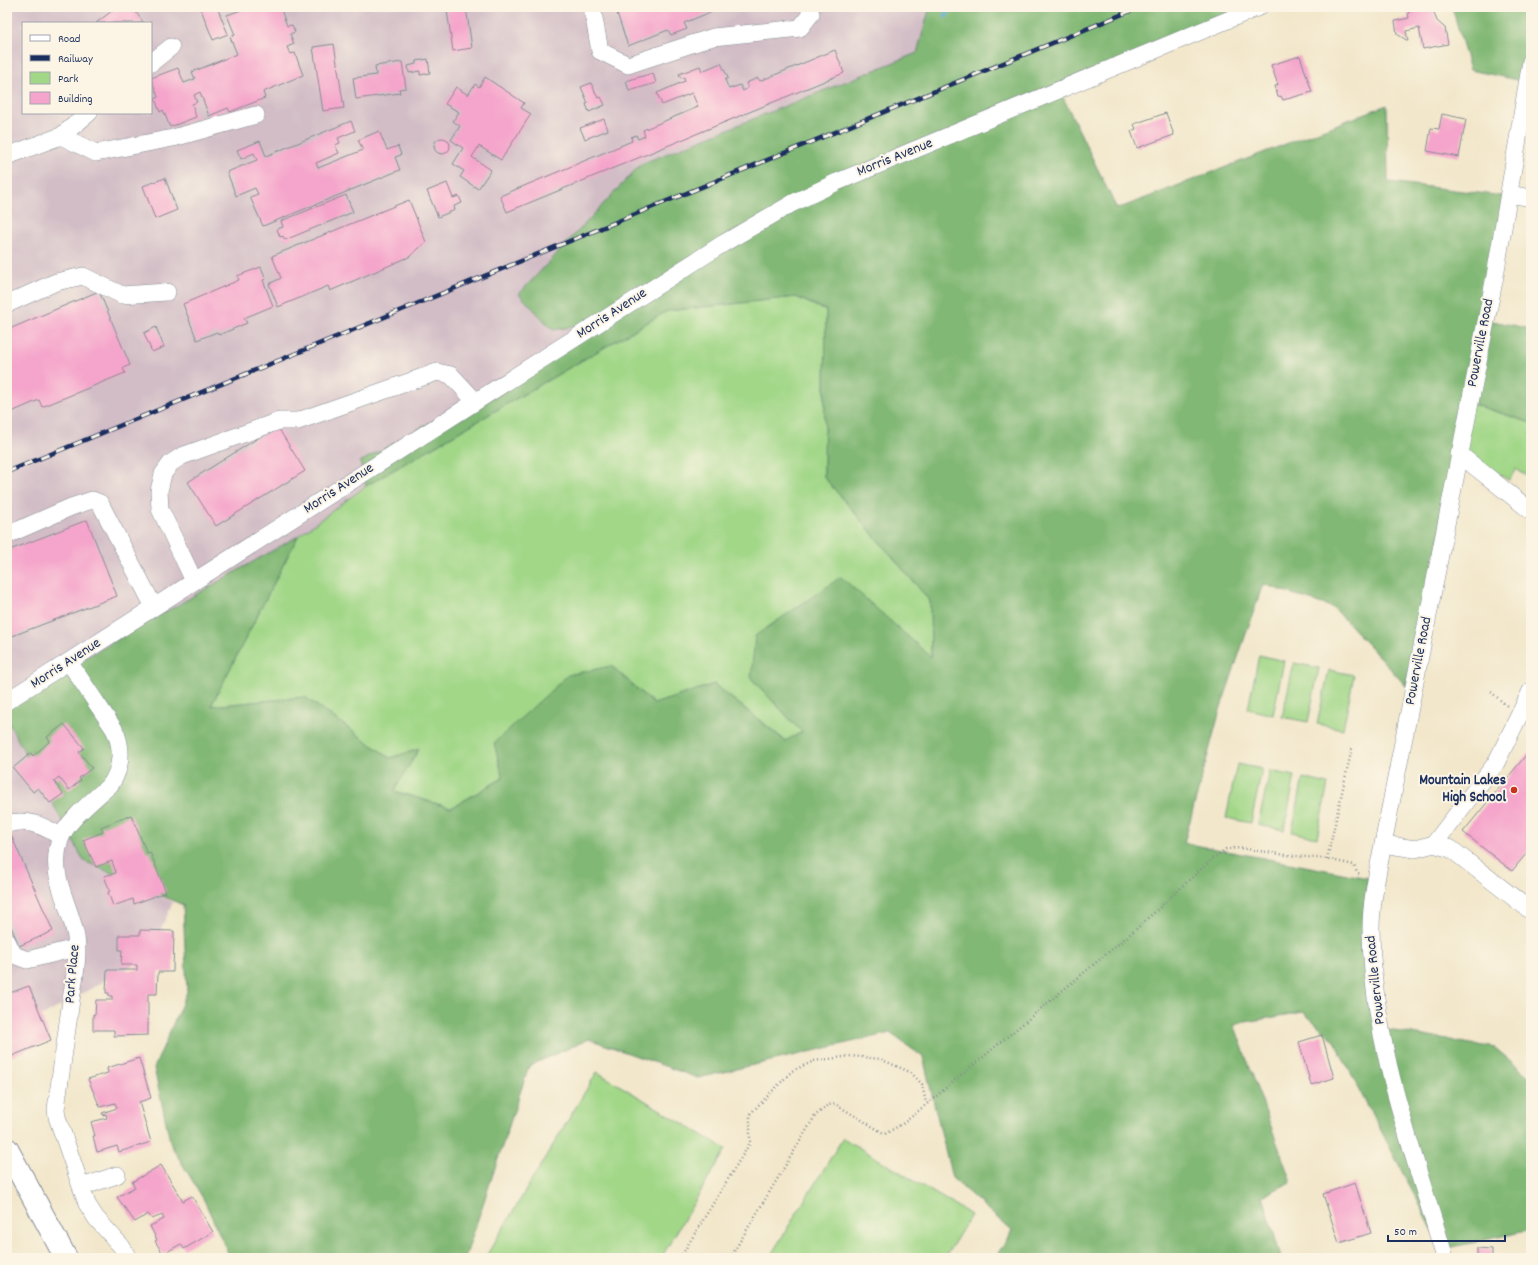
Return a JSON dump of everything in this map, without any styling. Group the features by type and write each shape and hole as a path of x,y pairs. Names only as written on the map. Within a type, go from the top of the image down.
{"main road":[{"path":"7,1149 66,1258"}],"street":[{"path":"592,7 600,51 628,65 713,37 800,28 811,14 809,7"},
{"name":"Morris Avenue","path":"7,701 724,243 793,203 837,182 1259,7"},
{"path":"152,62 171,47"},
{"name":"Powerville Road","path":"1445,1258 1389,1073 1378,1016 1372,969 1371,926 1383,844 1460,454 1509,194 1531,60"},
{"path":"7,156 61,136 88,114"},
{"path":"61,136 96,153 173,138 256,115"},
{"path":"1509,194 1531,198"},
{"path":"7,304 56,282 83,276 122,295 167,292"},
{"path":"194,582 160,509 159,491 163,474 171,463 182,456 279,421 298,420 437,372 450,375 475,402"},
{"path":"1460,454 1531,511"},
{"path":"7,535 71,507 92,500 100,503 154,607"},
{"name":"Park Place","path":"69,662 114,729 119,738 121,748 118,770 111,784 75,818 61,838 57,856 56,873 76,937 76,948 75,974 56,1109 57,1117 87,1204 96,1218 122,1247 128,1258"},
{"path":"1434,844 1496,763 1531,690"},
{"path":"7,824 13,822 36,823 48,828 61,838"},
{"path":"1383,844 1415,849 1434,844 1451,849 1531,911"},
{"path":"7,941 14,955 27,960 76,948"},
{"path":"82,1187 117,1175"}],"path":[{"path":"1491,692 1513,711"},
{"path":"1327,859 1352,748"},
{"path":"730,1258 815,1116 828,1105 835,1104 885,1134 904,1123 926,1103 1129,935 1211,860 1226,849 1240,848 1286,856 1327,859 1354,865 1357,873 1368,876"},
{"path":"680,1258 750,1143 750,1114 792,1070 814,1062 851,1056 880,1058 910,1072 922,1084 926,1103"}],"shaded area":[{"path":"7,7 930,7 918,53 641,164 615,319 360,462 366,486 298,536 7,703"},
{"path":"7,720 84,861 173,902 149,956 7,1036"}],"green space":[{"path":"930,7 1256,7 1059,89 1117,209 1387,105 1388,182 1512,197 1488,320 1531,329 1531,423 1470,403 1406,686 1334,608 1263,584 1220,710 1184,843 1368,878 1364,916 1367,996 1376,1028 1495,1048 1531,1078 1531,1230 1443,1249 1333,1039 1303,1012 1234,1024 1291,1182 1263,1196 1281,1258 995,1258 1012,1231 952,1178 923,1057 890,1033 698,1078 589,1039 529,1066 465,1258 229,1258 230,1257 204,1200 171,1145 154,1068 187,992 183,905 84,861 7,720 7,703 298,536 211,706 305,697 390,758 419,749 394,791 451,808 503,778 494,743 568,675 611,666 654,704 714,684 785,741 802,732 751,678 755,636 841,577 931,657 930,601 824,477 826,310 796,297 667,311 366,486 360,462 613,320 553,330 519,294 641,164 917,53"},
{"path":"1452,7 1531,7 1531,53 1527,82 1470,70"},
{"path":"796,297 826,311 824,477 930,601 931,658 751,678 802,732 786,741 714,684 654,704 612,666 503,778 451,808 394,791 418,750 390,758 305,697 211,706 298,536 366,486 667,311"},
{"path":"1470,403 1531,423 1531,479 1516,469 1509,480 1460,454"},
{"path":"1259,655 1284,661 1273,715 1248,709"},
{"path":"1294,663 1319,668 1308,722 1282,717"},
{"path":"1329,670 1354,675 1343,729 1317,724"},
{"path":"1237,764 1262,769 1251,823 1226,818"},
{"path":"1270,771 1295,776 1284,830 1258,825"},
{"path":"1303,778 1328,784 1317,838 1292,832"},
{"path":"597,1072 726,1149 661,1258 485,1258"},
{"path":"843,1138 971,1215 945,1258 769,1258"}],"building":[{"path":"117,7 132,7 143,22 97,22"},
{"path":"200,7 217,7 228,34 213,40"},
{"path":"240,7 280,7 287,26 292,25 295,32 290,34 294,44 287,47 290,54 295,53 303,75 263,92 265,98 230,112 228,108 209,116 200,92 194,95 197,102 192,104 196,117 170,127 163,110 160,112 155,99 158,97 152,78 178,68 184,83 195,79 192,72 237,54 230,37 235,35 227,15 241,10"},
{"path":"466,7 472,48 453,51 447,10"},
{"path":"615,7 723,7 684,23 687,29 671,35 668,30 628,46"},
{"path":"1415,7 1432,7 1437,21 1445,28 1448,44 1423,49 1419,28 1406,31 1408,41 1397,34 1395,21 1409,18 1408,13"},
{"path":"334,44 344,108 323,111 313,47"},
{"path":"835,50 844,73 507,212 500,196 632,141 631,137 636,135 638,139 645,136 643,130 698,107 692,93 662,105 657,93 685,81 684,77 681,78 679,74 700,66 702,71 721,63 728,78 725,80 729,89 740,85 743,91 748,88 746,83 758,78 760,81"},
{"path":"1300,56 1312,92 1283,100 1281,96 1278,97 1275,86 1278,85 1271,65"},
{"path":"428,59 430,73 420,75 420,71 409,73 408,66 416,64 416,61"},
{"path":"402,62 406,88 399,89 400,93 356,99 353,78 376,75 375,66"},
{"path":"653,73 656,83 629,91 626,81"},
{"path":"485,77 524,103 521,108 531,114 501,160 479,146 472,157 491,170 478,189 460,177 464,171 453,164 463,148 451,140 460,126 453,121 459,112 445,104 456,87 468,95 475,84 479,87"},
{"path":"591,83 598,98 601,97 605,105 589,112 586,104 588,103 581,87"},
{"path":"1166,113 1174,135 1137,148 1131,131 1136,129 1134,124"},
{"path":"1442,114 1466,119 1459,157 1427,151 1431,128 1439,129"},
{"path":"604,119 608,130 585,139 580,128"},
{"path":"351,121 355,131 338,138 340,143 335,145 339,153 316,163 318,168 363,150 358,140 379,131 387,150 398,146 401,155 395,157 400,170 263,226 250,197 258,194 255,188 236,196 227,172 257,160 254,153 241,159 237,150 260,141 266,156"},
{"path":"439,138 445,138 450,143 448,152 445,154 439,154 434,149 434,143"},
{"path":"165,178 177,210 155,219 143,186"},
{"path":"447,183 453,198 459,196 462,203 454,206 455,210 438,217 427,191"},
{"path":"346,195 353,212 285,240 283,236 280,237 277,229 283,227 281,221"},
{"path":"409,200 426,242 409,257 330,291 328,286 278,307 269,284 281,278 272,256"},
{"path":"261,267 266,279 263,280 273,306 244,318 247,323 219,335 217,332 197,340 183,304 239,280 237,276"},
{"path":"99,291 130,365 123,368 125,373 42,407 39,400 7,414 7,330"},
{"path":"156,327 164,347 152,352 144,333"},
{"path":"277,426 305,471 216,526 188,482"},
{"path":"87,520 117,596 7,638 7,551"},
{"path":"64,724 84,748 79,752 92,768 79,778 81,780 69,790 59,777 54,781 63,794 50,803 38,788 33,792 13,768 31,753 33,756 50,741 47,737"},
{"name":"Mountain Lakes High School","path":"1531,749 1531,848 1512,871 1463,832"},
{"path":"131,815 147,853 150,852 166,892 134,904 133,899 113,906 108,892 110,891 104,876 116,873 112,861 96,867 83,840 103,832 101,827"},
{"path":"11,835 53,931 19,946 7,917 7,836"},
{"path":"140,930 174,931 173,972 158,972 157,994 148,994 148,1035 114,1036 114,1030 93,1030 93,1014 95,1015 96,1000 112,1000 112,996 109,996 109,993 106,993 107,970 137,970 137,965 121,965 122,950 119,950 119,935 140,935"},
{"path":"29,986 51,1040 7,1058 7,994"},
{"path":"1322,1035 1334,1078 1311,1085 1299,1042"},
{"path":"139,1058 151,1098 139,1102 151,1142 119,1152 117,1146 97,1152 91,1122 107,1118 106,1114 103,1115 102,1113 117,1108 115,1103 100,1107 88,1079 108,1073 107,1068"},
{"path":"161,1165 183,1201 192,1196 213,1232 184,1249 181,1244 163,1254 155,1241 157,1240 150,1226 164,1219 162,1215 152,1219 148,1214 135,1222 117,1197 135,1187 132,1182"},
{"path":"1355,1183 1371,1233 1339,1243 1323,1194"},
{"path":"1477,1248 1492,1249 1492,1258 1477,1258"}],"waterway":[{"path":"946,16 949,7"}],"railway":[{"path":"7,472 1140,7"}],"place":[{"name":"Mountain Lakes High School","path":"1514,790"}]}
